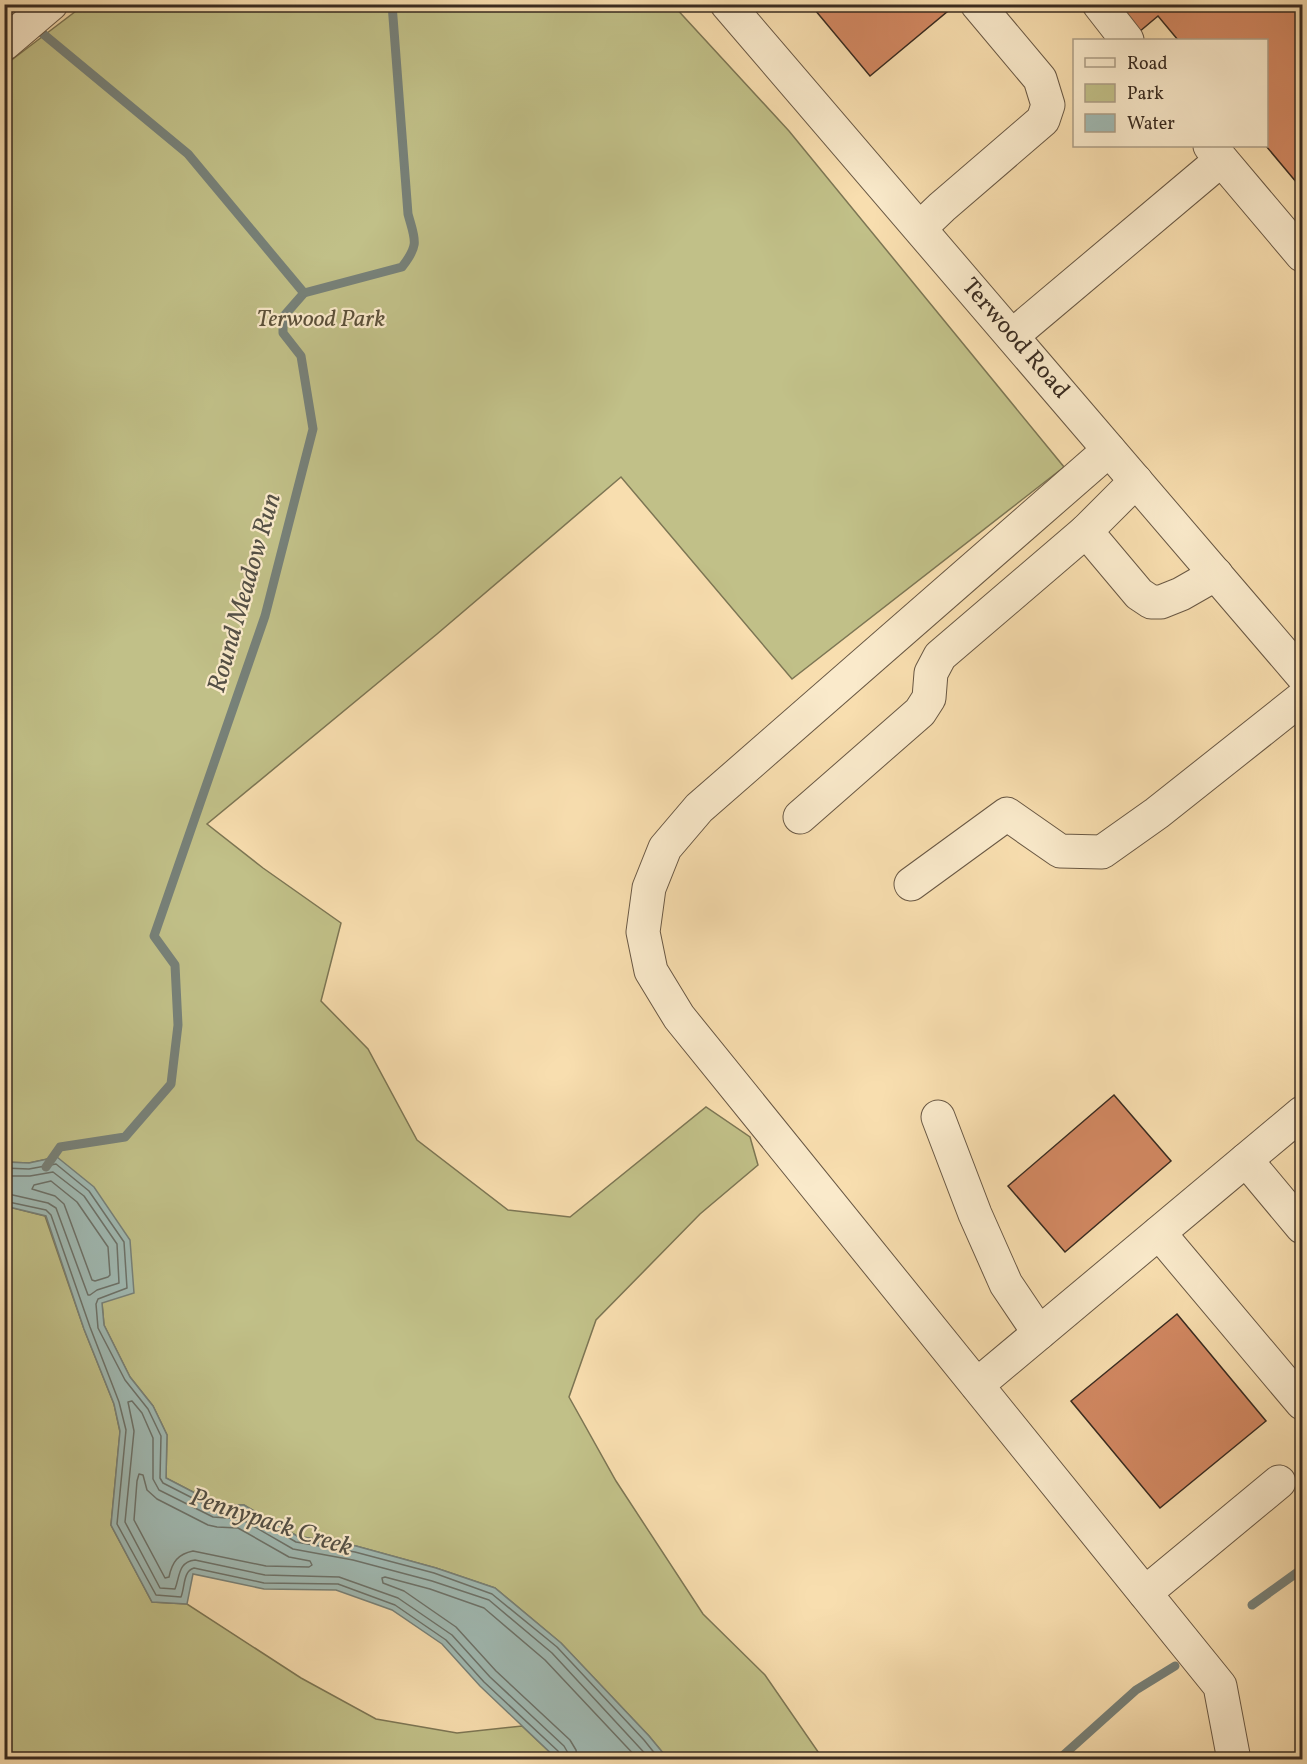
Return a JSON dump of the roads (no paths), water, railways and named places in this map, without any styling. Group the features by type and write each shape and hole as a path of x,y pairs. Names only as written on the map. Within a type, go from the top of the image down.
{"street":[{"path":"6,42 51,4"},
{"name":"Terwood Road","path":"727,4 1302,675"},
{"path":"920,228 1043,120 1048,105 1040,79 977,4"},
{"path":"1099,4 1126,39"},
{"path":"1012,336 1216,153 1302,255"},
{"path":"1109,450 699,808 666,848 649,888 643,932 651,970 679,1017 1220,1686 1234,1760"},
{"path":"800,817 920,712 928,698 931,673 940,656 1086,531 1136,481"},
{"path":"1086,531 1139,594 1151,602 1161,602 1182,594 1216,574"},
{"path":"911,884 1007,814 1060,851 1102,852 1157,813 1302,699"},
{"path":"977,1385 1302,1113"},
{"path":"938,1117 975,1214 1006,1284 1038,1333"},
{"path":"1246,1160 1302,1227"},
{"path":"1159,1233 1302,1403"},
{"path":"1145,1593 1279,1482"}],"water":[{"name":"Pennypack Creek","path":"57,1157 94,1187 130,1240 134,1293 102,1303 104,1325 130,1377 153,1406 167,1435 166,1478 218,1505 244,1505 297,1536 356,1546 436,1568 495,1588 561,1643 668,1759 557,1759 480,1686 442,1644 392,1610 336,1590 264,1589 193,1574 187,1604 152,1602 111,1525 120,1431 114,1404 84,1329 46,1216 5,1206 5,1162 29,1163"}],"waterway":[{"path":"12,4 36,28 188,154 304,293"},
{"name":"Round Meadow Run","path":"46,1167 60,1147 125,1137 171,1084 178,1025 175,965 154,936 265,616 313,429 301,356 283,333 283,317 304,293 402,267 414,247 414,236 408,214 392,4"},
{"path":"1252,1605 1302,1569"},
{"path":"1058,1760 1136,1690 1175,1666"}],"park label":[{"name":"Terwood Park","path":"321,320"}]}
